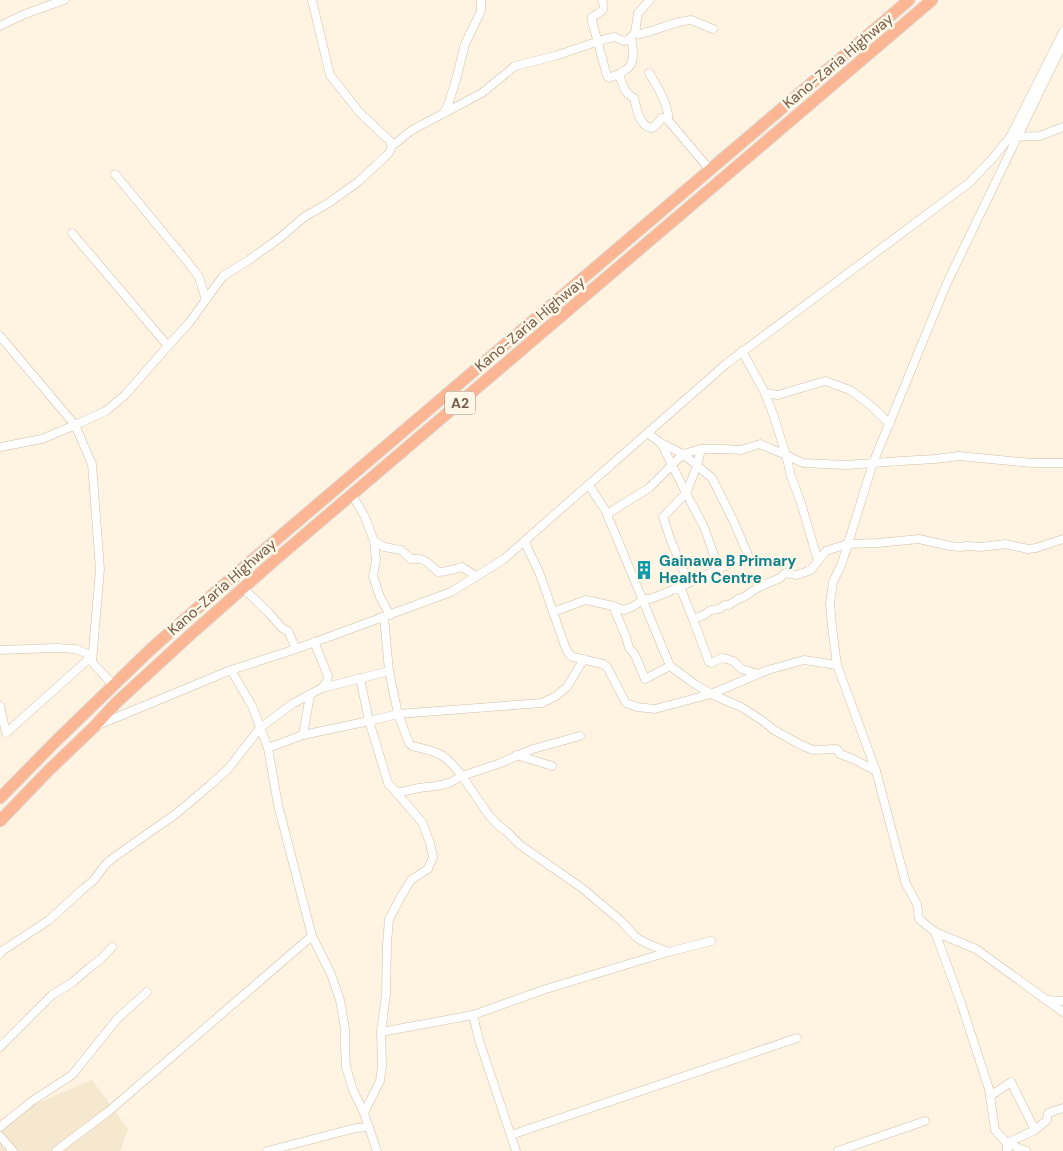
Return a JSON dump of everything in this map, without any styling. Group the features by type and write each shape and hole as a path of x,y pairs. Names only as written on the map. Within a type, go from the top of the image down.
{"highway":[{"name":"Kano-Zaria Highway","path":"0,798 56,740 151,648 909,0"},
{"name":"Kano-Zaria Highway","path":"0,821 118,702 243,588 932,0"}],"street":[{"path":"0,26 25,14 64,0"},
{"path":"312,0 330,75 360,113 390,141 392,146"},
{"path":"444,113 450,102 465,44 481,11 481,0"},
{"path":"602,0 603,10 592,17 592,20 609,78 619,75 620,72 630,66 633,35 638,13 650,0"},
{"path":"0,447 42,439 106,411 125,395 189,323 223,276 282,237 304,218 358,182 389,153 392,146 412,130 482,93 515,66 555,56 605,39 615,37 623,41 628,40 633,35 677,22 691,20 713,29"},
{"path":"1063,32 946,284 873,463 842,564 833,582 830,603 837,664 876,771 906,884 917,904 919,919 935,932 976,949 1063,1012"},
{"path":"94,727 231,670 450,592 504,560 742,351 969,183 1014,138 1063,44"},
{"path":"649,73 667,110 668,120"},
{"path":"619,75 624,88 634,98 638,114 646,126 654,127 662,118 668,120 710,170"},
{"path":"1014,138 1040,136 1063,128"},
{"path":"115,174 199,277 206,300"},
{"path":"72,233 168,346"},
{"path":"0,336 76,425 92,464 100,569 92,662 113,685"},
{"path":"742,351 765,393 773,414 818,561"},
{"path":"765,393 778,395 825,381 850,390 869,404 890,424"},
{"path":"553,612 586,600 624,610 643,600 680,587 748,555 712,478 683,454 661,443 648,433"},
{"path":"661,443 704,527 719,569"},
{"path":"607,514 649,488 683,454 701,448 741,450 760,444 803,463 846,465 935,460 959,456 1032,463 1063,463"},
{"path":"689,583 663,517 686,492 697,466 701,448"},
{"path":"589,485 607,514 670,666 696,685 764,720 774,730 801,745 813,750 837,748 840,754 876,771"},
{"path":"352,495 365,517 374,541 376,560 373,576 387,616 389,671 398,714 412,746 438,752 462,776 488,814 520,845 582,888 621,921 637,938 668,952"},
{"path":"693,619 711,610 730,605 759,586 780,578 785,573 797,575 811,570 826,551 847,544 919,539 960,547 1004,544 1028,549 1063,539"},
{"path":"374,541 384,548 400,550 411,559 419,558 426,561 438,572 462,567 476,576"},
{"path":"525,542 529,554 539,571 569,654 573,657 603,664 607,667 626,702 637,707 655,709 711,694 768,670 804,660 837,664"},
{"path":"680,587 709,662 727,658 742,669 758,674"},
{"path":"243,588 282,628 288,631 296,648"},
{"path":"612,606 629,648 635,655 645,679 670,666"},
{"path":"314,642 328,676 322,688"},
{"path":"0,650 76,649 92,656"},
{"path":"3,736 92,656"},
{"path":"268,748 303,736 398,714 542,703 556,696 566,687 584,659"},
{"path":"231,670 252,706 268,748 278,805 312,936 332,974 340,1000 345,1028 346,1067 377,1151"},
{"path":"0,954 49,920 94,880 113,858 178,813 228,769 260,728 292,704 322,688 389,671"},
{"path":"360,678 369,721 388,783 422,822 433,857 428,869 411,880 389,919 386,994 381,1032 382,1065 380,1081 364,1113"},
{"path":"303,736 310,695"},
{"path":"0,706 3,736"},
{"path":"396,793 449,783 462,776 498,764 541,746 580,736"},
{"path":"516,755 552,766"},
{"path":"935,932 961,1003 990,1096 996,1130 1007,1147 1026,1151"},
{"path":"56,1151 109,1111 312,936"},
{"path":"381,1032 473,1015 546,989 712,940"},
{"path":"0,1047 52,995 73,982 100,960 112,947"},
{"path":"0,1127 32,1100 72,1075 118,1018 147,992"},
{"path":"1046,1000 1063,1001"},
{"path":"473,1015 479,1040 516,1151"},
{"path":"511,1135 798,1038"},
{"path":"990,1096 1011,1082 1035,1130"},
{"path":"1007,1147 1035,1130 1047,1120 1048,1113 1063,1108"},
{"path":"838,1151 924,1121"},
{"path":"267,1151 356,1128 369,1127"},
{"path":"0,1136 13,1151"}],"shaded area":[{"path":"92,1080 128,1129 120,1151 0,1151 0,1119"}],"place":[{"name":"Gainawa B Primary Health Centre","path":"644,570"}]}
